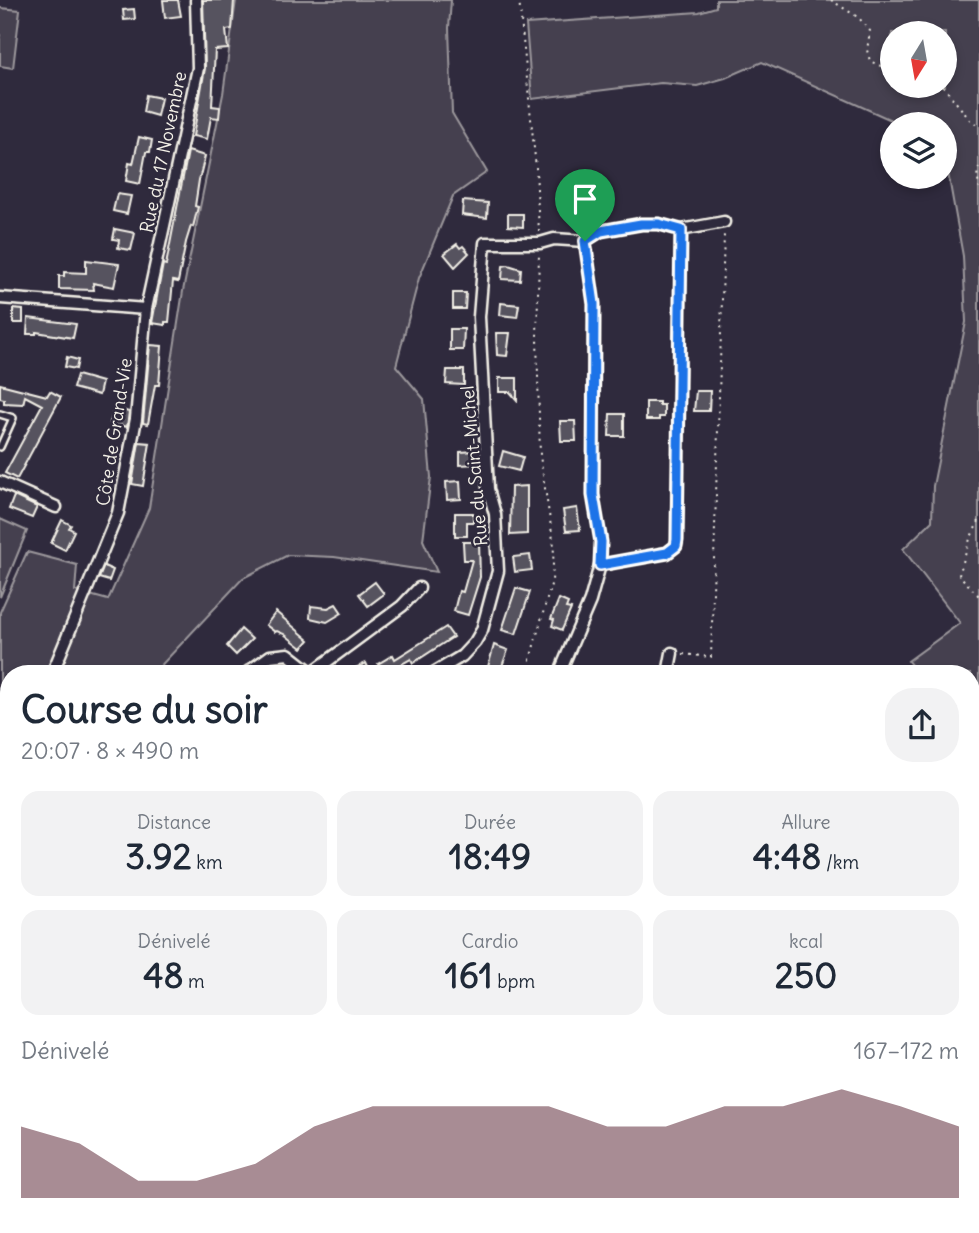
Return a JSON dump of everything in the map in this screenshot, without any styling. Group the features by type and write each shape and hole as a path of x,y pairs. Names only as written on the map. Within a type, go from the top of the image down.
{"street":[{"name":"Rue du 17 Novembre","path":"146,309 198,68 196,0"},
{"path":"540,243 554,239 585,241 601,231 641,224 659,224 681,230 724,222"},
{"path":"600,565 667,553 676,546 681,230"},
{"path":"563,665 590,601 600,565 601,542 593,495 594,304 585,241"},
{"name":"Rue du Saint-Michel","path":"446,665 461,656 482,630 498,571 495,514 488,489 479,317 485,243 540,243"},
{"path":"0,298 146,309"},
{"name":"Côte de Grand-Vie","path":"56,665 118,513 136,419 146,309"},
{"path":"0,482 56,507"},
{"path":"321,665 402,606 419,588"},
{"path":"670,665 672,653"},
{"path":"258,665 270,656 288,654 301,665"}],"lane":[{"path":"0,414 13,418 0,447"}],"path":[{"path":"519,0 536,169 540,243 537,337 540,456 554,545 552,581 529,665"},
{"path":"831,0 859,18 870,31 867,50 870,61 880,66"},
{"path":"953,98 970,120 979,126"},
{"path":"979,167 979,188"},
{"path":"672,653 712,657 724,222"},
{"path":"979,522 970,538 959,575 979,596"}],"shaded area":[{"path":"236,0 451,0 449,28 452,113 487,172 453,196 419,278 396,366 424,399 431,477 423,540 437,572 334,557 288,555 243,578 161,665 0,665 0,612 27,552 77,565 75,591 108,600 149,508 183,291 223,94"},
{"path":"716,0 979,0 979,665 911,665 908,661 960,623 903,549 932,521 933,486 966,322 963,256 951,189 957,189 957,112 880,112 880,115 762,62 725,78 697,86 661,83 532,99 526,24 699,12 716,7"},
{"path":"0,8 20,10 13,68 0,66"},
{"path":"0,519 27,531 0,597"}],"building":[{"path":"163,0 178,0 181,16 165,18"},
{"path":"203,0 234,0 232,29 226,30 228,49 215,50 212,106 220,107 219,118 211,117 207,139 193,136 205,68"},
{"path":"134,9 135,19 124,20 123,10"},
{"path":"146,95 161,98 157,116 143,112"},
{"path":"139,137 152,140 150,152 146,152 140,184 126,181 129,163 133,164"},
{"path":"188,151 205,156 195,206 198,207 186,242 178,282 173,281 169,322 165,322 165,325 152,323 163,264 166,265"},
{"path":"117,194 131,196 127,214 113,211"},
{"path":"463,201 488,203 487,218 462,215"},
{"path":"508,214 523,214 523,227 508,226"},
{"path":"115,229 135,233 131,250 118,248 119,240 113,239"},
{"path":"457,244 469,253 455,267 444,254"},
{"path":"86,260 119,264 114,287 93,283 94,290 59,289 59,276 64,276 64,272 86,273"},
{"path":"503,266 521,269 520,280 502,279"},
{"path":"453,293 466,293 465,309 453,309"},
{"path":"501,303 519,305 517,317 500,315"},
{"path":"13,309 23,310 23,323 13,323"},
{"path":"28,318 76,324 73,338 36,332 27,334"},
{"path":"450,329 464,329 463,350 450,350"},
{"path":"496,333 510,333 507,356 497,355"},
{"path":"150,345 162,346 159,385 155,385 148,424 143,423"},
{"path":"67,357 78,360 76,369 65,367"},
{"path":"447,370 464,370 464,385 446,384"},
{"path":"77,375 102,382 99,395 73,388"},
{"path":"499,378 517,378 517,400 510,392 499,392"},
{"path":"0,384 47,396 50,391 61,397 17,479 5,473 42,405 25,396 23,404 4,403 4,399 0,398"},
{"path":"696,391 710,391 709,411 694,411"},
{"path":"646,402 659,402 659,405 664,405 664,417 659,417 659,420 646,420"},
{"path":"114,408 129,412 127,427 110,423"},
{"path":"610,414 624,414 624,436 609,436"},
{"path":"560,421 575,421 576,441 561,441"},
{"path":"139,442 150,443 143,486 132,484"},
{"path":"476,451 476,464 460,465 460,452"},
{"path":"503,451 523,457 519,471 499,466"},
{"path":"460,481 461,499 447,500 446,482"},
{"path":"527,486 527,534 510,535 511,487"},
{"path":"14,496 37,507 32,518 9,509"},
{"path":"577,508 580,530 566,531 563,510"},
{"path":"455,513 473,513 473,522 467,522 467,536 455,536"},
{"path":"62,520 71,525 69,528 74,531 65,550 51,543"},
{"path":"463,542 479,542 480,577 468,615 454,611 459,591 463,592 472,560 464,560"},
{"path":"530,555 532,570 515,572 513,557"},
{"path":"104,566 113,570 109,581 99,578"},
{"path":"375,582 384,594 368,606 359,594"},
{"path":"516,588 530,592 516,634 502,630"},
{"path":"559,599 568,603 566,608 571,609 562,630 552,626 554,620 551,619"},
{"path":"336,604 342,613 327,622 310,618 311,606 328,608"},
{"path":"276,612 309,640 302,648 284,634 275,632 266,625"},
{"path":"446,627 453,637 413,663 411,659 400,665 378,664 393,655 395,659"},
{"path":"241,629 252,639 236,655 227,646"},
{"path":"494,645 508,650 502,665 488,665"}],"route":[{"path":"641,224 659,224 681,230 676,546 667,553 600,565 601,542 593,495 594,304 585,241 601,231 641,224"}]}
